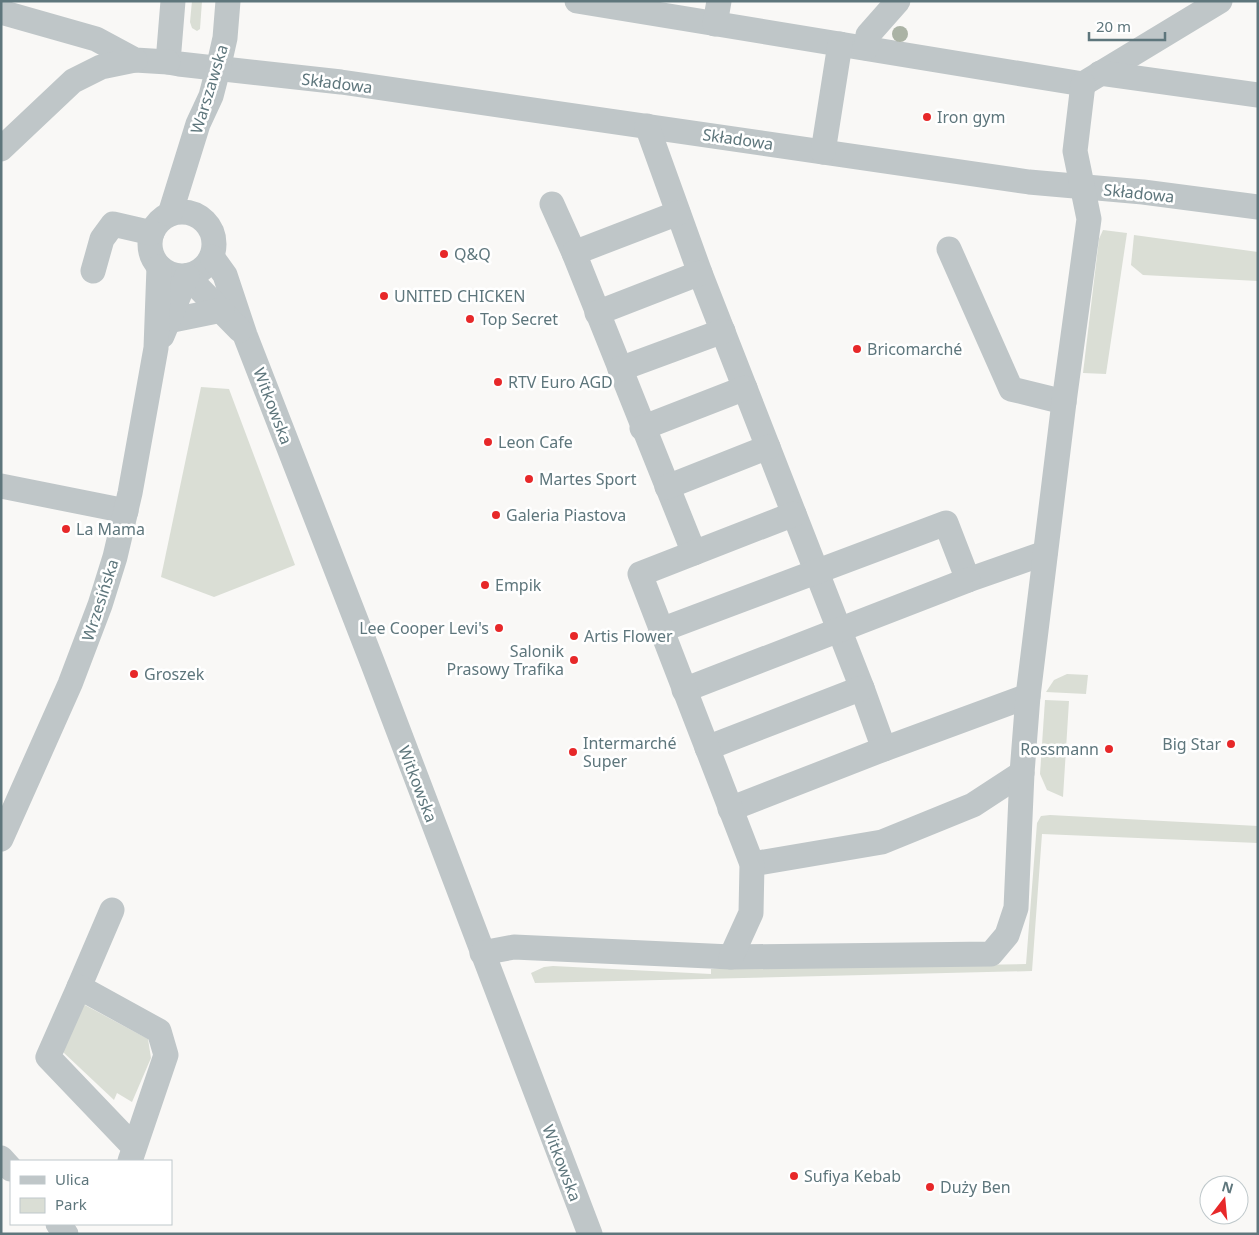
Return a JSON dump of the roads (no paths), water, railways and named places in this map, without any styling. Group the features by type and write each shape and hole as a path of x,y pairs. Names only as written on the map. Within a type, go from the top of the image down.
{"street":[{"path":"168,62 173,1"},
{"name":"Warszawska","path":"170,214 218,69 225,38 228,1"},
{"path":"578,1 717,12 840,44 866,48 1092,78 1258,95"},
{"path":"866,48 868,36 898,1"},
{"path":"482,953 514,947 731,957 991,954 1007,936 1016,908 1022,773 1028,696 1064,402 1089,218 1075,151 1092,78 1220,1"},
{"path":"1,12 96,39 135,60"},
{"path":"823,152 840,44"},
{"path":"1,149 73,81 101,66 135,60"},
{"name":"Składowa","path":"135,60 168,62 341,82 1029,182 1258,207"},
{"path":"646,126 700,273 840,630 884,748"},
{"name":"Warszawska","path":"191,148 198,216"},
{"path":"552,204 574,253 642,428 694,553"},
{"path":"184,212 198,216 210,226 215,242 212,257 197,273 187,276 177,276 159,267 150,245 152,233 162,219 170,214 184,212"},
{"path":"574,253 678,213"},
{"path":"93,271 102,239 113,224 152,233"},
{"path":"949,248 1011,389 1064,402"},
{"name":"Witkowska","path":"212,257 225,275 245,335 590,1234"},
{"name":"Wrzesińska","path":"1,840 90,634 115,556 126,511 156,348 159,267"},
{"path":"597,313 700,273"},
{"name":"Witkowska","path":"187,276 245,335"},
{"name":"Wrzesińska","path":"156,348 187,276"},
{"path":"168,320 222,310"},
{"path":"620,369 723,331"},
{"path":"642,428 745,388"},
{"path":"666,487 768,447"},
{"path":"1,486 126,511"},
{"path":"731,957 751,913 752,864 640,574 794,514"},
{"path":"661,630 946,523 968,580"},
{"path":"684,690 968,580 1045,553"},
{"path":"707,748 862,688"},
{"path":"730,809 884,748 1028,696"},
{"path":"752,864 882,842 973,805 1022,773"},
{"path":"112,910 48,1057 132,1154"},
{"path":"79,987 158,1031 166,1055 132,1154"},
{"path":"1,1158 10,1168"}],"place":[{"name":"Iron gym","path":"927,117"},
{"name":"Q&Q","path":"444,254"},
{"name":"UNITED CHICKEN","path":"384,296"},
{"name":"Top Secret","path":"470,319"},
{"name":"Bricomarché","path":"857,349"},
{"name":"RTV Euro AGD","path":"498,382"},
{"name":"Leon Cafe","path":"488,442"},
{"name":"Martes Sport","path":"529,479"},
{"name":"Galeria Piastova","path":"496,515"},
{"name":"La Mama","path":"66,529"},
{"name":"Empik","path":"485,585"},
{"name":"Lee Cooper Levi's","path":"499,628"},
{"name":"Artis Flower","path":"574,636"},
{"name":"Salonik Prasowy Trafika","path":"574,660"},
{"name":"Groszek","path":"134,674"},
{"name":"Big Star","path":"1231,744"},
{"name":"Rossmann","path":"1109,749"},
{"name":"Intermarché Super","path":"573,752"},
{"name":"Sufiya Kebab","path":"794,1176"},
{"name":"Duży Ben","path":"930,1187"}]}
